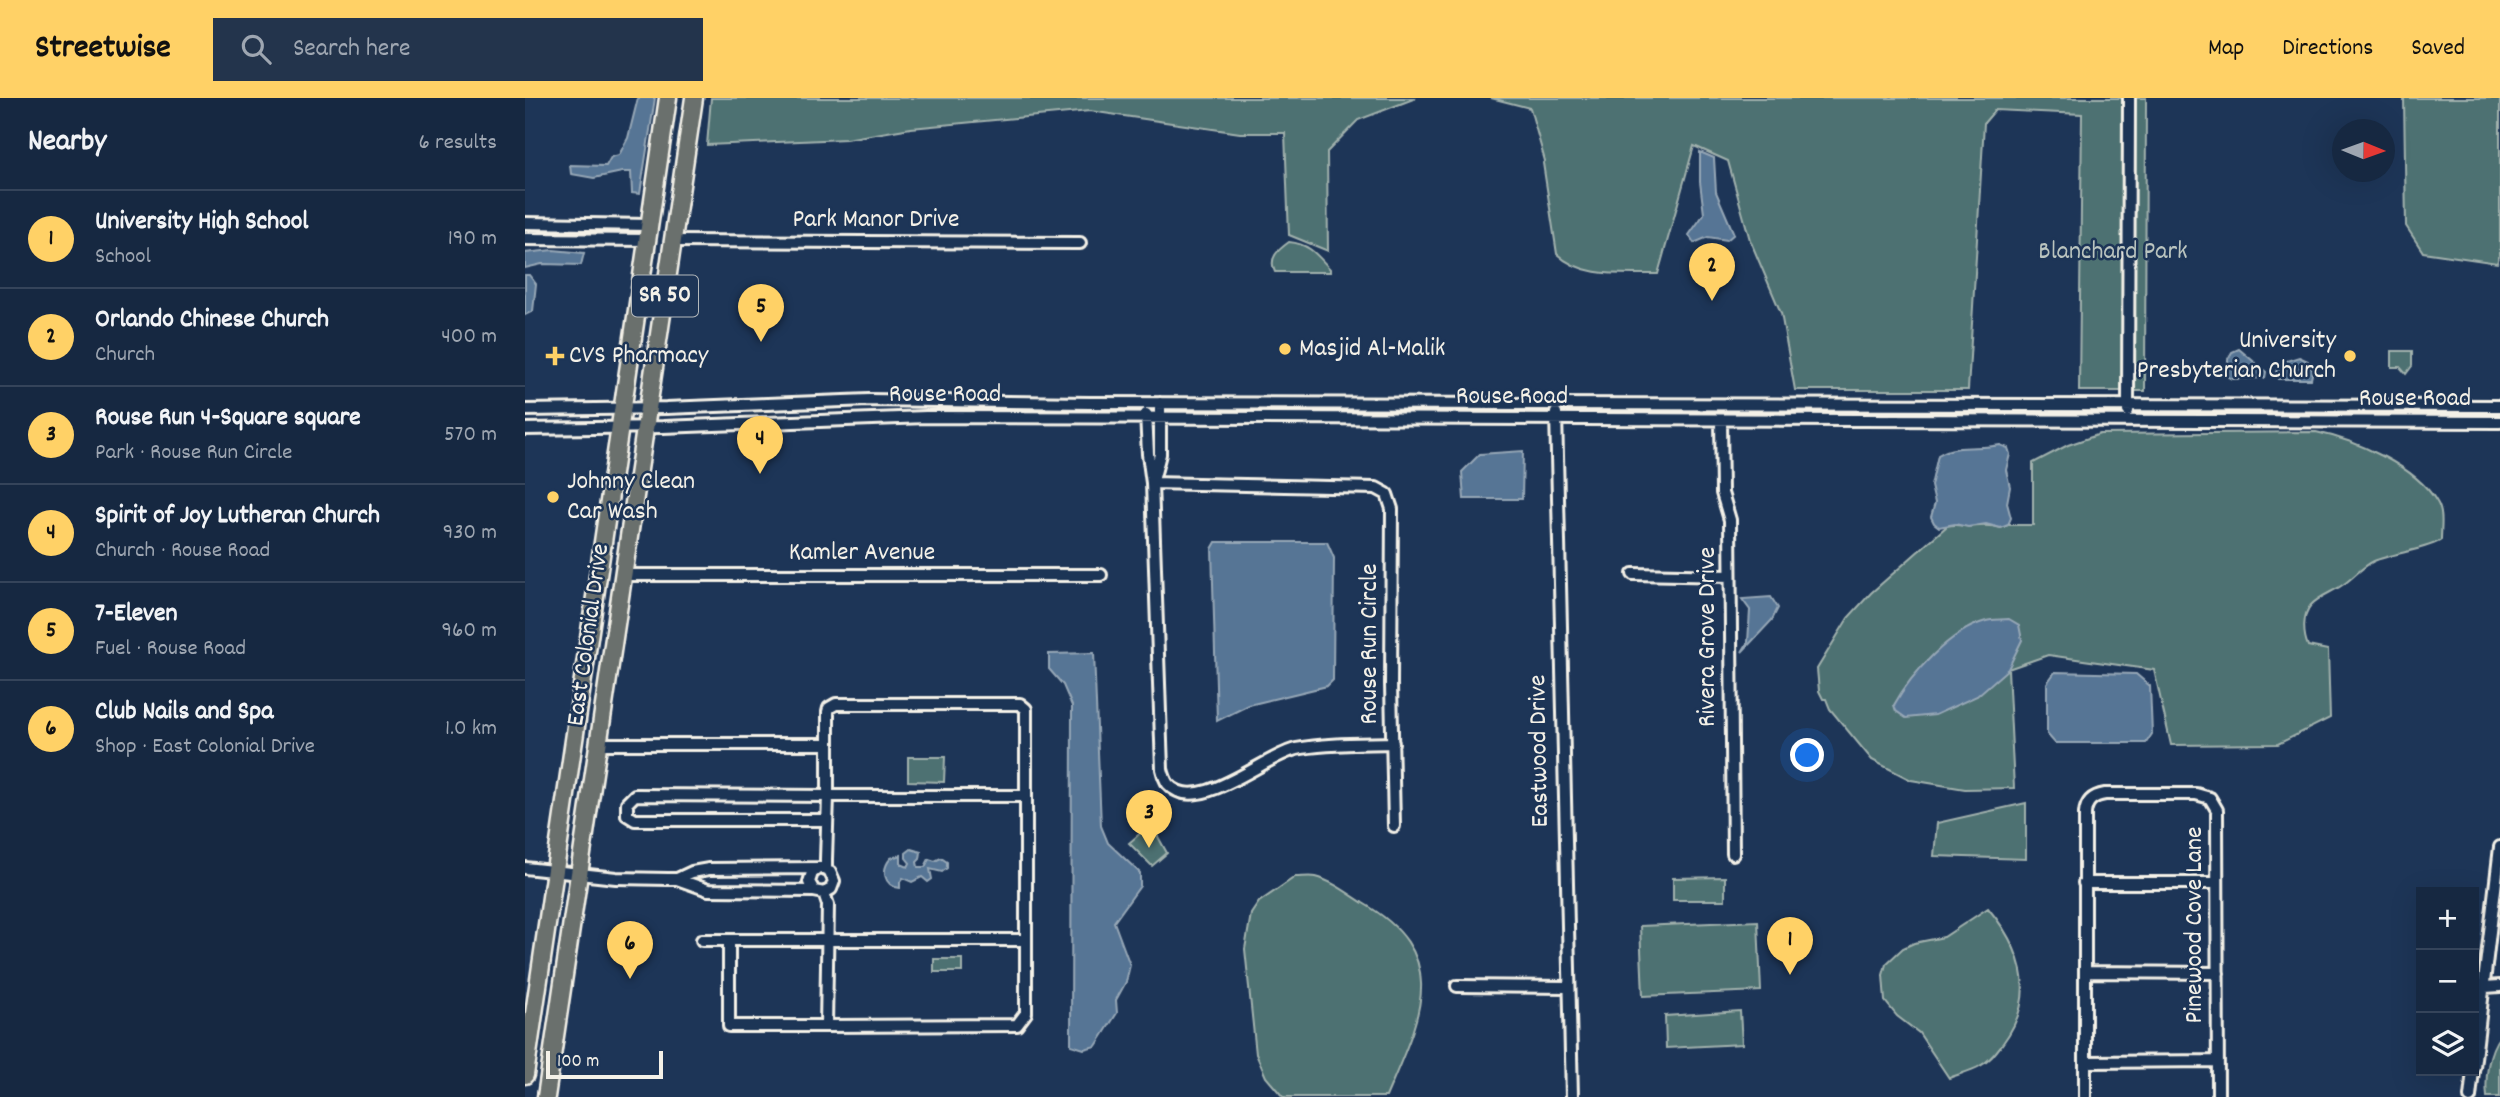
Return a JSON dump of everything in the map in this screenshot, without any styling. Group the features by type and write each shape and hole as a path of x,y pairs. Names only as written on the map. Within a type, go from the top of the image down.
{"highway":[{"name":"East Colonial Drive","path":"525,1075 669,98"},
{"name":"East Colonial Drive","path":"546,1097 694,98"}],"street":[{"path":"2128,421 2129,98"},
{"path":"525,223 649,232"},
{"path":"525,239 649,232"},
{"name":"Park Manor Drive","path":"673,241 1080,243"},
{"name":"Rouse Road","path":"525,410 882,400 2500,406"},
{"name":"Rouse Run Circle","path":"1146,403 1152,483 1161,769 1168,784 1181,792 1201,794 1294,749 1393,743 1392,509 1387,494 1376,488 1152,483"},
{"name":"Rouse Run Circle","path":"1152,483 1160,454 1160,403"},
{"name":"Eastwood Drive","path":"1555,404 1572,1097"},
{"name":"Rouse Road","path":"525,429 926,416 1146,419 2500,422"},
{"name":"Rivera Grove Drive","path":"1721,420 1722,492 1730,520 1733,854"},
{"path":"1148,454 1160,454"},
{"path":"1633,574 1730,576"},
{"name":"Kamler Avenue","path":"623,575 1101,575"},
{"path":"729,940 729,1026 826,1026 1017,1025 1026,1013 1026,709 1020,704 836,705 829,708 827,820 821,869 810,877 809,883 828,905 826,1026"},
{"path":"1393,743 1394,826"},
{"path":"598,744 828,744"},
{"name":"Pinewood Cove Lane","path":"2085,1097 2085,814 2090,800 2105,794 2206,796 2216,806 2218,1097"},
{"path":"827,820 635,820 627,815 627,803 635,795 1026,796"},
{"path":"2479,1028 2500,847"},
{"path":"525,868 616,878 677,879 708,890 819,892 831,889 834,881 833,876 821,869 709,869 692,872 677,879"},
{"path":"2084,883 2217,883"},
{"path":"702,940 1026,940"},
{"path":"2085,972 2217,973"},
{"path":"1457,986 1568,986"},
{"path":"2485,986 2500,986"},
{"path":"2085,1062 2218,1061"},
{"path":"2470,1097 2472,1076"}],"green space":[{"path":"711,98 1416,98 1358,120 1327,152 1328,251 1289,235 1285,133 1240,133 1090,111 911,128 846,139 707,145"},
{"name":"Blanchard Park","path":"1491,98 2146,98 2145,391 2079,391 2082,114 1995,110 1984,123 1968,390 1795,390 1781,313 1750,240 1728,161 1694,146 1658,274 1604,273 1579,268 1557,254 1543,163 1545,161 1530,108"},
{"path":"2404,98 2500,98 2500,254 2497,263 2423,252 2406,226"},
{"path":"1289,242 1313,251 1330,272 1275,272 1273,258"},
{"path":"2392,351 2412,351 2412,366 2406,374 2400,367 2392,367"},
{"path":"2316,432 2366,448 2400,466 2415,477 2437,502 2442,521 2441,540 2429,546 2374,561 2340,587 2318,599 2308,609 2304,625 2308,646 2328,650 2330,718 2278,744 2171,745 2154,670 2048,655 2008,669 2014,788 1965,789 1911,780 1872,760 1830,709 1826,699 1823,699 1819,691 1817,669 1848,618 1871,593 1947,526 2001,528 2008,525 2033,525 2033,463 2068,445 2100,434"},
{"path":"908,757 945,757 944,782 908,781"},
{"path":"2026,803 2026,859 1934,856 1937,823"},
{"path":"1151,824 1167,853 1152,866 1129,843"},
{"path":"1295,877 1316,877 1328,881 1391,923 1410,945 1419,967 1421,991 1409,1041 1386,1097 1283,1097 1266,1077 1256,1054 1245,949 1251,914 1259,902"},
{"path":"1725,877 1725,900 1673,900 1673,878"},
{"path":"1988,908 2010,940 2017,957 2023,991 2020,1008 2014,1025 1990,1059 1976,1068 1949,1078 1919,1033 1897,1016 1885,1001 1883,975 1886,964 1903,948 1944,937"},
{"path":"1758,921 1761,991 1643,996 1640,926"},
{"path":"934,959 962,959 962,972 934,972"},
{"path":"1740,1011 1742,1044 1666,1048 1665,1016"},
{"path":"2500,1036 2500,1097 2487,1097 2488,1065"}],"water":[{"path":"638,98 655,98 640,194 632,193 631,172 594,178 571,174 570,165 606,166 611,157 619,155 628,138"},
{"path":"1700,152 1714,158 1716,192 1734,234 1727,240 1708,237 1694,243 1689,235 1704,214"},
{"path":"553,250 584,253 581,265 542,264 525,268 525,253"},
{"path":"525,275 529,275 536,284 533,311 525,315"},
{"path":"2239,349 2266,372 2265,378 2228,377 2228,359 2232,352"},
{"path":"2299,357 2308,361 2313,370 2311,379 2278,379 2276,372 2280,363"},
{"path":"2000,445 2008,448 2010,454 2006,470 2010,487 2007,503 2011,518 2008,525 2001,528 1986,524 1939,527 1931,517 1935,503 1931,486 1938,455 1953,449"},
{"path":"1523,451 1522,499 1464,499 1462,472 1480,454"},
{"path":"1216,542 1327,542 1334,558 1333,680 1327,686 1249,705 1217,721 1212,549"},
{"path":"1771,597 1778,608 1772,620 1742,652 1748,642 1750,610 1742,599"},
{"path":"2009,619 2019,625 2022,640 2008,669 1977,696 1935,715 1906,718 1896,711 1894,705 1901,693 1921,667 1946,643 1973,626 1989,620"},
{"path":"1094,653 1101,826 1108,843 1140,873 1140,886 1114,922 1130,965 1126,982 1116,1000 1117,1013 1096,1046 1084,1049 1071,1045 1072,706 1063,685 1049,669 1049,654"},
{"path":"2055,672 2136,674 2150,686 2152,734 2146,743 2055,743 2047,734 2047,683"},
{"path":"911,849 921,852 918,867 925,867 929,859 935,861 941,858 947,862 947,868 942,872 930,869 932,879 928,882 922,877 912,882 903,878 900,888 894,887 885,876 888,862 901,855 901,864 908,867 910,863 906,853"}],"place":[{"name":"Orlando Chinese Church","path":"1712,301"},
{"name":"7-Eleven","path":"761,342"},
{"name":"Masjid Al-Malik","path":"1285,349"},
{"name":"CVS Pharmacy","path":"555,356"},
{"name":"University Presbyterian Church","path":"2350,356"},
{"name":"Spirit of Joy Lutheran Church","path":"760,474"},
{"name":"Johnny Clean Car Wash","path":"553,497"},
{"name":"Rouse Run 4-Square square","path":"1149,848"},
{"name":"University High School","path":"1790,975"},
{"name":"Club Nails and Spa","path":"630,979"}]}
